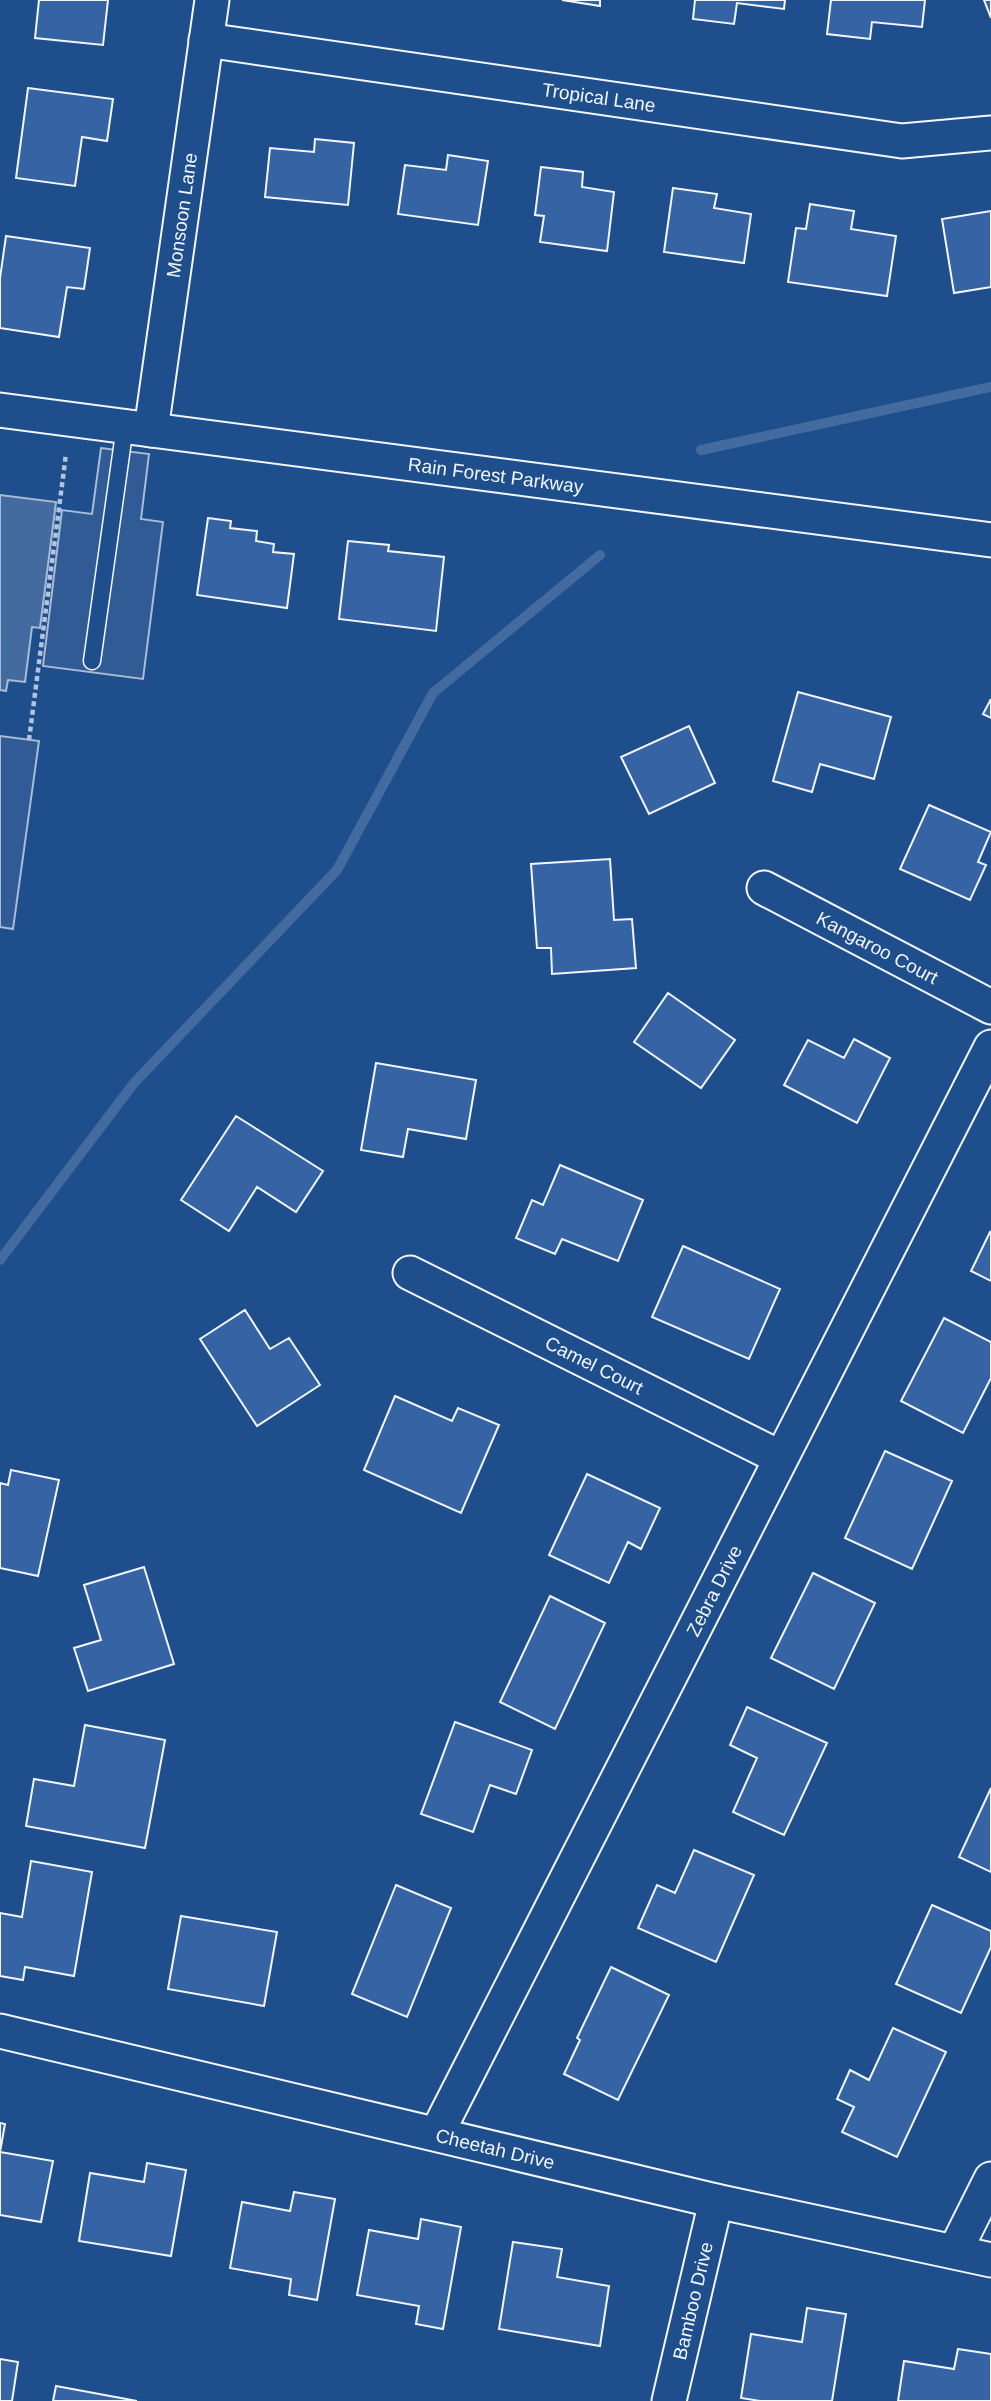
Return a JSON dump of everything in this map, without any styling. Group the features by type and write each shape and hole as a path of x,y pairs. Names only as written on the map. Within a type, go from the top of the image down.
{"street":[{"name":"Monsoon Lane","path":"138,428 212,0"},
{"name":"Tropical Lane","path":"206,40 902,141 991,133"},
{"name":"Rain Forest Parkway","path":"0,410 991,540"},
{"name":"Kangaroo Court","path":"764,888 991,1007"},
{"name":"Zebra Drive","path":"437,2133 991,1047"},
{"name":"Camel Court","path":"410,1273 781,1458"},
{"name":"Cheetah Drive","path":"0,2031 716,2200 991,2260"},
{"path":"955,2251 991,2179"},
{"name":"Bamboo Drive","path":"669,2401 716,2200"}],"lane":[{"path":"92,661 138,428"}],"path":[{"path":"29,740 66,453"}],"shaded area":[{"path":"101,448 149,454 141,519 163,522 143,679 43,666 62,510 92,514"},
{"path":"0,495 56,502 40,628 32,627 25,682 8,680 6,691 0,690"},
{"path":"0,736 39,741 13,929 0,927"}],"building":[{"path":"39,0 108,0 103,45 35,38"},
{"path":"562,0 600,0 600,6"},
{"path":"695,0 785,0 784,9 737,3 734,24 693,19"},
{"path":"831,0 925,0 922,27 872,22 870,39 827,34"},
{"path":"984,0 991,0 991,18"},
{"path":"28,88 113,99 107,141 82,137 75,186 16,178"},
{"path":"315,139 354,143 348,205 265,197 270,148 314,152"},
{"path":"448,155 488,161 478,225 398,214 405,165 446,170"},
{"path":"541,167 583,172 582,187 614,192 607,251 540,242 544,216 535,215"},
{"path":"673,188 717,194 714,208 751,214 744,263 664,252"},
{"path":"810,204 854,211 851,229 896,236 887,296 788,282 796,228 806,229"},
{"path":"991,211 991,287 954,293 942,219"},
{"path":"6,236 90,248 84,289 67,287 59,337 0,328 0,278"},
{"path":"208,518 231,521 230,528 257,531 256,541 274,544 273,552 294,554 287,608 197,595"},
{"path":"348,541 389,545 388,551 444,557 436,631 339,619"},
{"path":"798,692 891,717 874,779 820,764 812,792 773,781"},
{"path":"991,699 991,718 983,714"},
{"path":"689,726 715,783 649,814 621,757"},
{"path":"929,805 991,832 978,862 986,865 970,900 900,869"},
{"path":"610,859 614,920 632,919 636,968 552,974 551,948 537,948 531,864"},
{"path":"668,993 735,1040 701,1088 634,1042"},
{"path":"854,1039 890,1058 857,1123 784,1085 808,1040 844,1058"},
{"path":"376,1063 476,1080 466,1139 408,1129 403,1157 361,1150"},
{"path":"236,1116 323,1171 296,1212 257,1187 229,1231 181,1200"},
{"path":"560,1165 643,1200 618,1261 562,1239 555,1254 516,1238 532,1200 543,1205"},
{"path":"991,1233 991,1281 971,1271"},
{"path":"683,1246 780,1289 749,1359 652,1317"},
{"path":"245,1310 270,1349 289,1338 320,1385 257,1426 200,1339"},
{"path":"944,1318 991,1342 991,1378 963,1433 901,1401"},
{"path":"395,1396 452,1421 458,1408 499,1425 461,1513 364,1470"},
{"path":"885,1451 952,1481 912,1569 845,1538"},
{"path":"11,1470 59,1480 38,1576 0,1568 0,1483 8,1485"},
{"path":"587,1474 660,1508 641,1549 628,1542 609,1583 549,1555"},
{"path":"144,1567 174,1664 88,1691 74,1648 101,1640 84,1585"},
{"path":"813,1573 875,1603 834,1689 771,1658"},
{"path":"550,1596 605,1623 555,1729 500,1702"},
{"path":"747,1707 827,1743 784,1835 733,1812 757,1758 730,1745"},
{"path":"455,1722 532,1750 516,1794 490,1785 473,1832 421,1814"},
{"path":"85,1725 165,1740 145,1848 26,1826 34,1779 74,1786"},
{"path":"991,1788 991,1872 959,1857"},
{"path":"694,1850 754,1875 716,1962 638,1928 657,1885 675,1893"},
{"path":"31,1861 92,1872 74,1976 25,1967 23,1980 0,1976 0,1913 22,1917"},
{"path":"396,1885 451,1908 407,2017 352,1994"},
{"path":"932,1905 991,1931 991,1947 961,2013 896,1984"},
{"path":"181,1916 277,1932 264,2006 168,1989"},
{"path":"611,1967 669,1995 618,2100 564,2074 580,2040 577,2038"},
{"path":"893,2028 946,2052 897,2157 842,2132 854,2107 837,2099 850,2070 869,2080"},
{"path":"0,2123 5,2124 0,2152"},
{"path":"0,2152 53,2161 41,2222 0,2215"},
{"path":"147,2163 186,2170 171,2256 79,2241 90,2173 144,2182"},
{"path":"294,2192 335,2199 317,2300 289,2295 291,2279 230,2268 242,2202 290,2211"},
{"path":"421,2219 461,2227 443,2329 416,2324 419,2306 357,2295 369,2230 418,2239"},
{"path":"513,2242 562,2249 557,2277 609,2286 600,2346 499,2329"},
{"path":"807,2308 846,2314 832,2401 760,2401 741,2398 751,2334 802,2342"},
{"path":"958,2349 991,2354 991,2401 898,2401 904,2361 954,2369"},
{"path":"0,2359 18,2362 12,2401 0,2401"},
{"path":"56,2386 137,2401 53,2401"}],"waterway":[{"path":"701,450 991,387"},
{"path":"0,1260 134,1083 337,870 433,693 600,555"}]}
